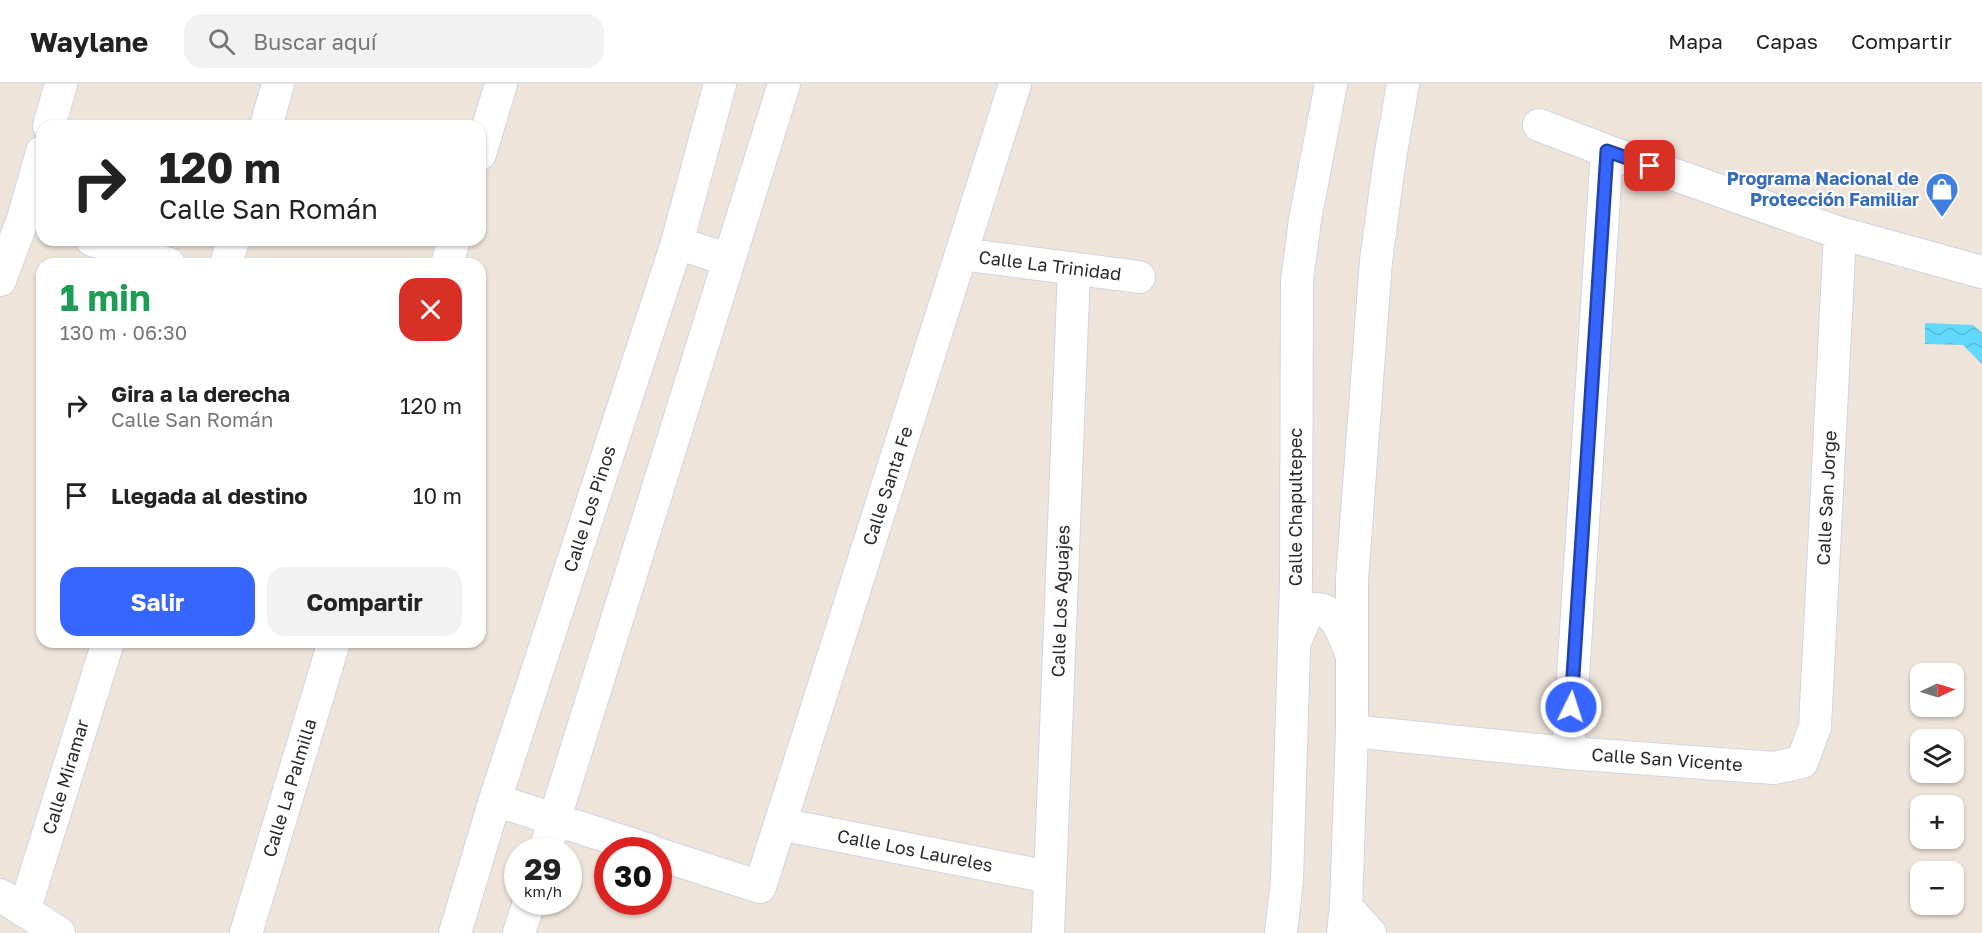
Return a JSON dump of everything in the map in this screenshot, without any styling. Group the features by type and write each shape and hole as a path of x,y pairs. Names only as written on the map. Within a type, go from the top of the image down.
{"street":[{"path":"51,120 61,84"},
{"path":"268,120 278,84"},
{"path":"486,134 501,84"},
{"name":"Calle Los Pinos","path":"455,933 495,800 677,243 720,84"},
{"path":"549,837 784,84"},
{"name":"Calle Santa Fe","path":"672,859 760,887 1015,84"},
{"name":"Calle Chapultepec","path":"1281,933 1287,880 1294,645 1298,281 1305,220 1331,84"},
{"path":"1370,933 1344,920 1352,731 1352,579 1376,261 1403,84"},
{"path":"1539,125 1840,233 1982,272"},
{"path":"1568,753 1607,151"},
{"path":"0,280 36,172"},
{"name":"Calle San Jorge","path":"1802,762 1815,727 1840,233"},
{"path":"677,243 729,260"},
{"path":"111,246 150,258"},
{"name":"Calle La Trinidad","path":"961,254 1139,277"},
{"name":"Calle Los Aguajes","path":"1048,933 1074,270"},
{"path":"1294,645 1308,611 1316,608 1326,610 1335,618 1352,657"},
{"name":"Calle Miramar","path":"12,903 106,648"},
{"name":"Calle La Palmilla","path":"246,933 332,648"},
{"name":"Calle San Vicente","path":"1352,731 1568,753 1774,768 1802,762"},
{"path":"495,800 610,837"},
{"name":"Calle Los Laureles","path":"780,824 1049,877"},
{"path":"12,903 58,933"},
{"path":"519,933 525,915"}],"water":[{"path":"1925,323 1973,325 1982,333 1982,364 1963,345 1925,344"}],"place":[{"name":"Programa Nacional de Protección Familiar","path":"1942,218"}],"route":[{"path":"1571,707 1607,151 1650,166"}]}
